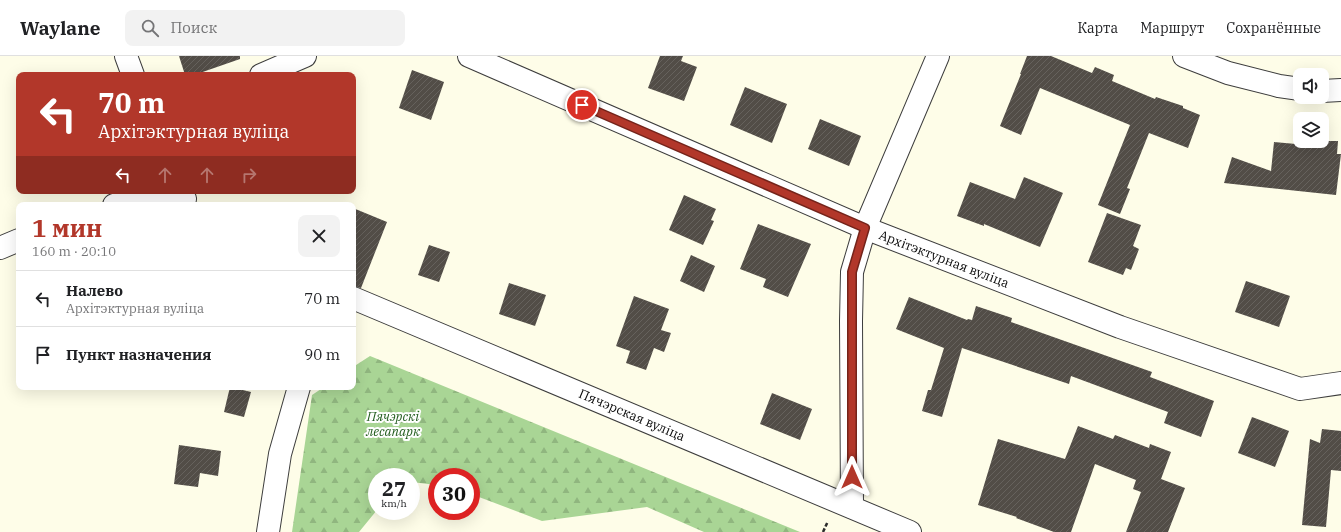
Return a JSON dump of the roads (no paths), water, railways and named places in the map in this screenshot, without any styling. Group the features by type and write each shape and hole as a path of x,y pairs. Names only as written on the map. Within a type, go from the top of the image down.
{"street":[{"path":"126,56 132,72"},
{"path":"268,72 305,56"},
{"name":"Архітэктурная вуліца","path":"468,56 865,228 1120,327 1300,389 1341,384"},
{"path":"852,507 852,272 865,228 938,56"},
{"path":"1184,56 1228,73 1293,88"},
{"path":"1329,91 1341,90"},
{"path":"122,202 141,195 186,198"},
{"path":"0,248 16,241"},
{"name":"Пячэрская вуліца","path":"356,299 910,532"},
{"path":"268,532 280,454 298,390"}],"park label":[{"name":"Пячэрскі лесапарк","path":"393,424"}]}
